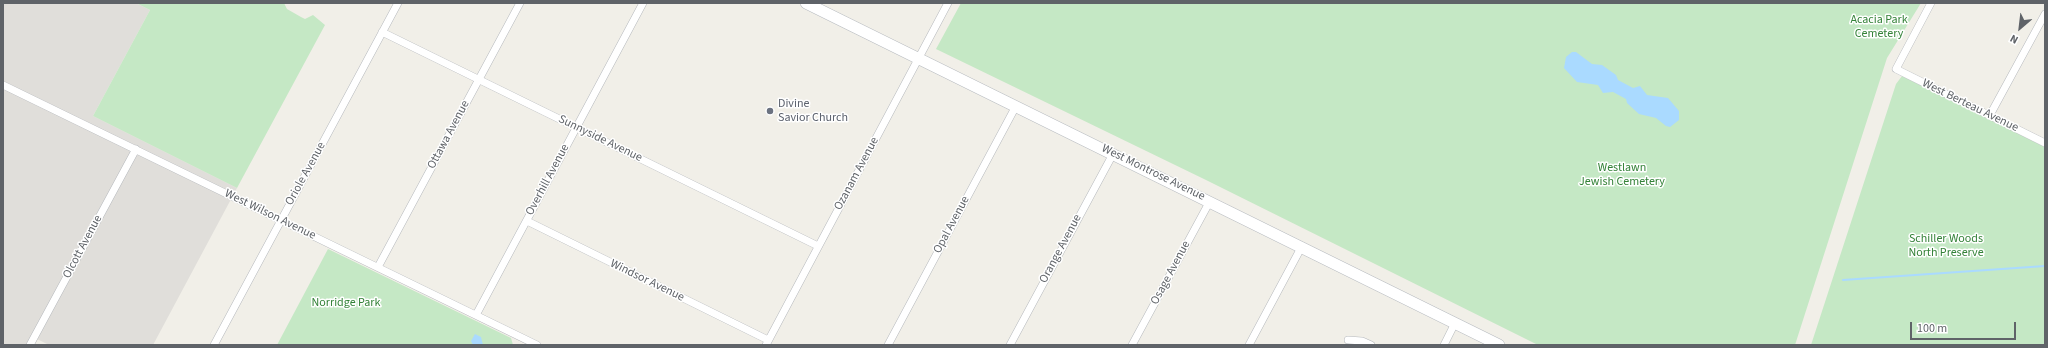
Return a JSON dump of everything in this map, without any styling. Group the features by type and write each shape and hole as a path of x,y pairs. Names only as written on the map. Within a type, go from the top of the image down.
{"street":[{"name":"Oriole Avenue","path":"214,345 398,3"},
{"name":"Ottawa Avenue","path":"378,267 520,3"},
{"name":"Overhill Avenue","path":"476,315 643,3"},
{"name":"West Montrose Avenue","path":"806,3 824,7 919,58 1302,246 1499,345"},
{"name":"Ozanam Avenue","path":"767,343 948,3"},
{"name":"West Berteau Avenue","path":"1931,3 1896,69 2045,143"},
{"path":"1990,116 2045,14"},
{"name":"Sunnyside Avenue","path":"382,32 818,246"},
{"name":"West Wilson Avenue","path":"3,85 476,315 521,342 537,345"},
{"name":"Opal Avenue","path":"888,345 1016,106"},
{"name":"Olcott Avenue","path":"30,345 136,149"},
{"name":"Orange Avenue","path":"1010,345 1113,154"},
{"name":"Osage Avenue","path":"1132,345 1210,201"},
{"name":"Windsor Avenue","path":"526,221 767,343"},
{"path":"1249,345 1302,246"},
{"path":"1444,345 1455,323"},
{"path":"1348,340 1362,341 1371,345"}],"shaded area":[{"path":"3,3 136,3 150,10 93,116 237,188 153,345 49,345 33,337 29,345 3,345"}],"green space":[{"path":"136,3 284,3 287,9 301,17 305,19 313,15 325,25 237,188 93,116 150,10"},
{"name":"Westlawn Jewish Cemetery","path":"961,3 1921,3 1887,58 1795,345 1538,345 1206,180 936,49"},
{"name":"Schiller Woods North Preserve","path":"1902,76 2045,147 2045,345 1811,345 1896,84"},
{"name":"Norridge Park","path":"328,249 511,338 513,345 277,345"}],"water":[{"path":"1572,52 1576,52 1592,64 1602,65 1616,75 1618,80 1633,88 1640,86 1647,95 1668,98 1679,111 1679,120 1670,127 1666,126 1656,118 1639,114 1627,103 1626,99 1613,92 1603,93 1598,85 1577,82 1564,68 1566,57"},
{"path":"475,334 481,337 483,345 473,345 471,341"}],"waterway":[{"path":"1843,280 2045,266"}],"place":[{"name":"Divine Savior Church","path":"770,111"}],"park label":[{"name":"Acacia Park Cemetery","path":"1879,27"}]}
